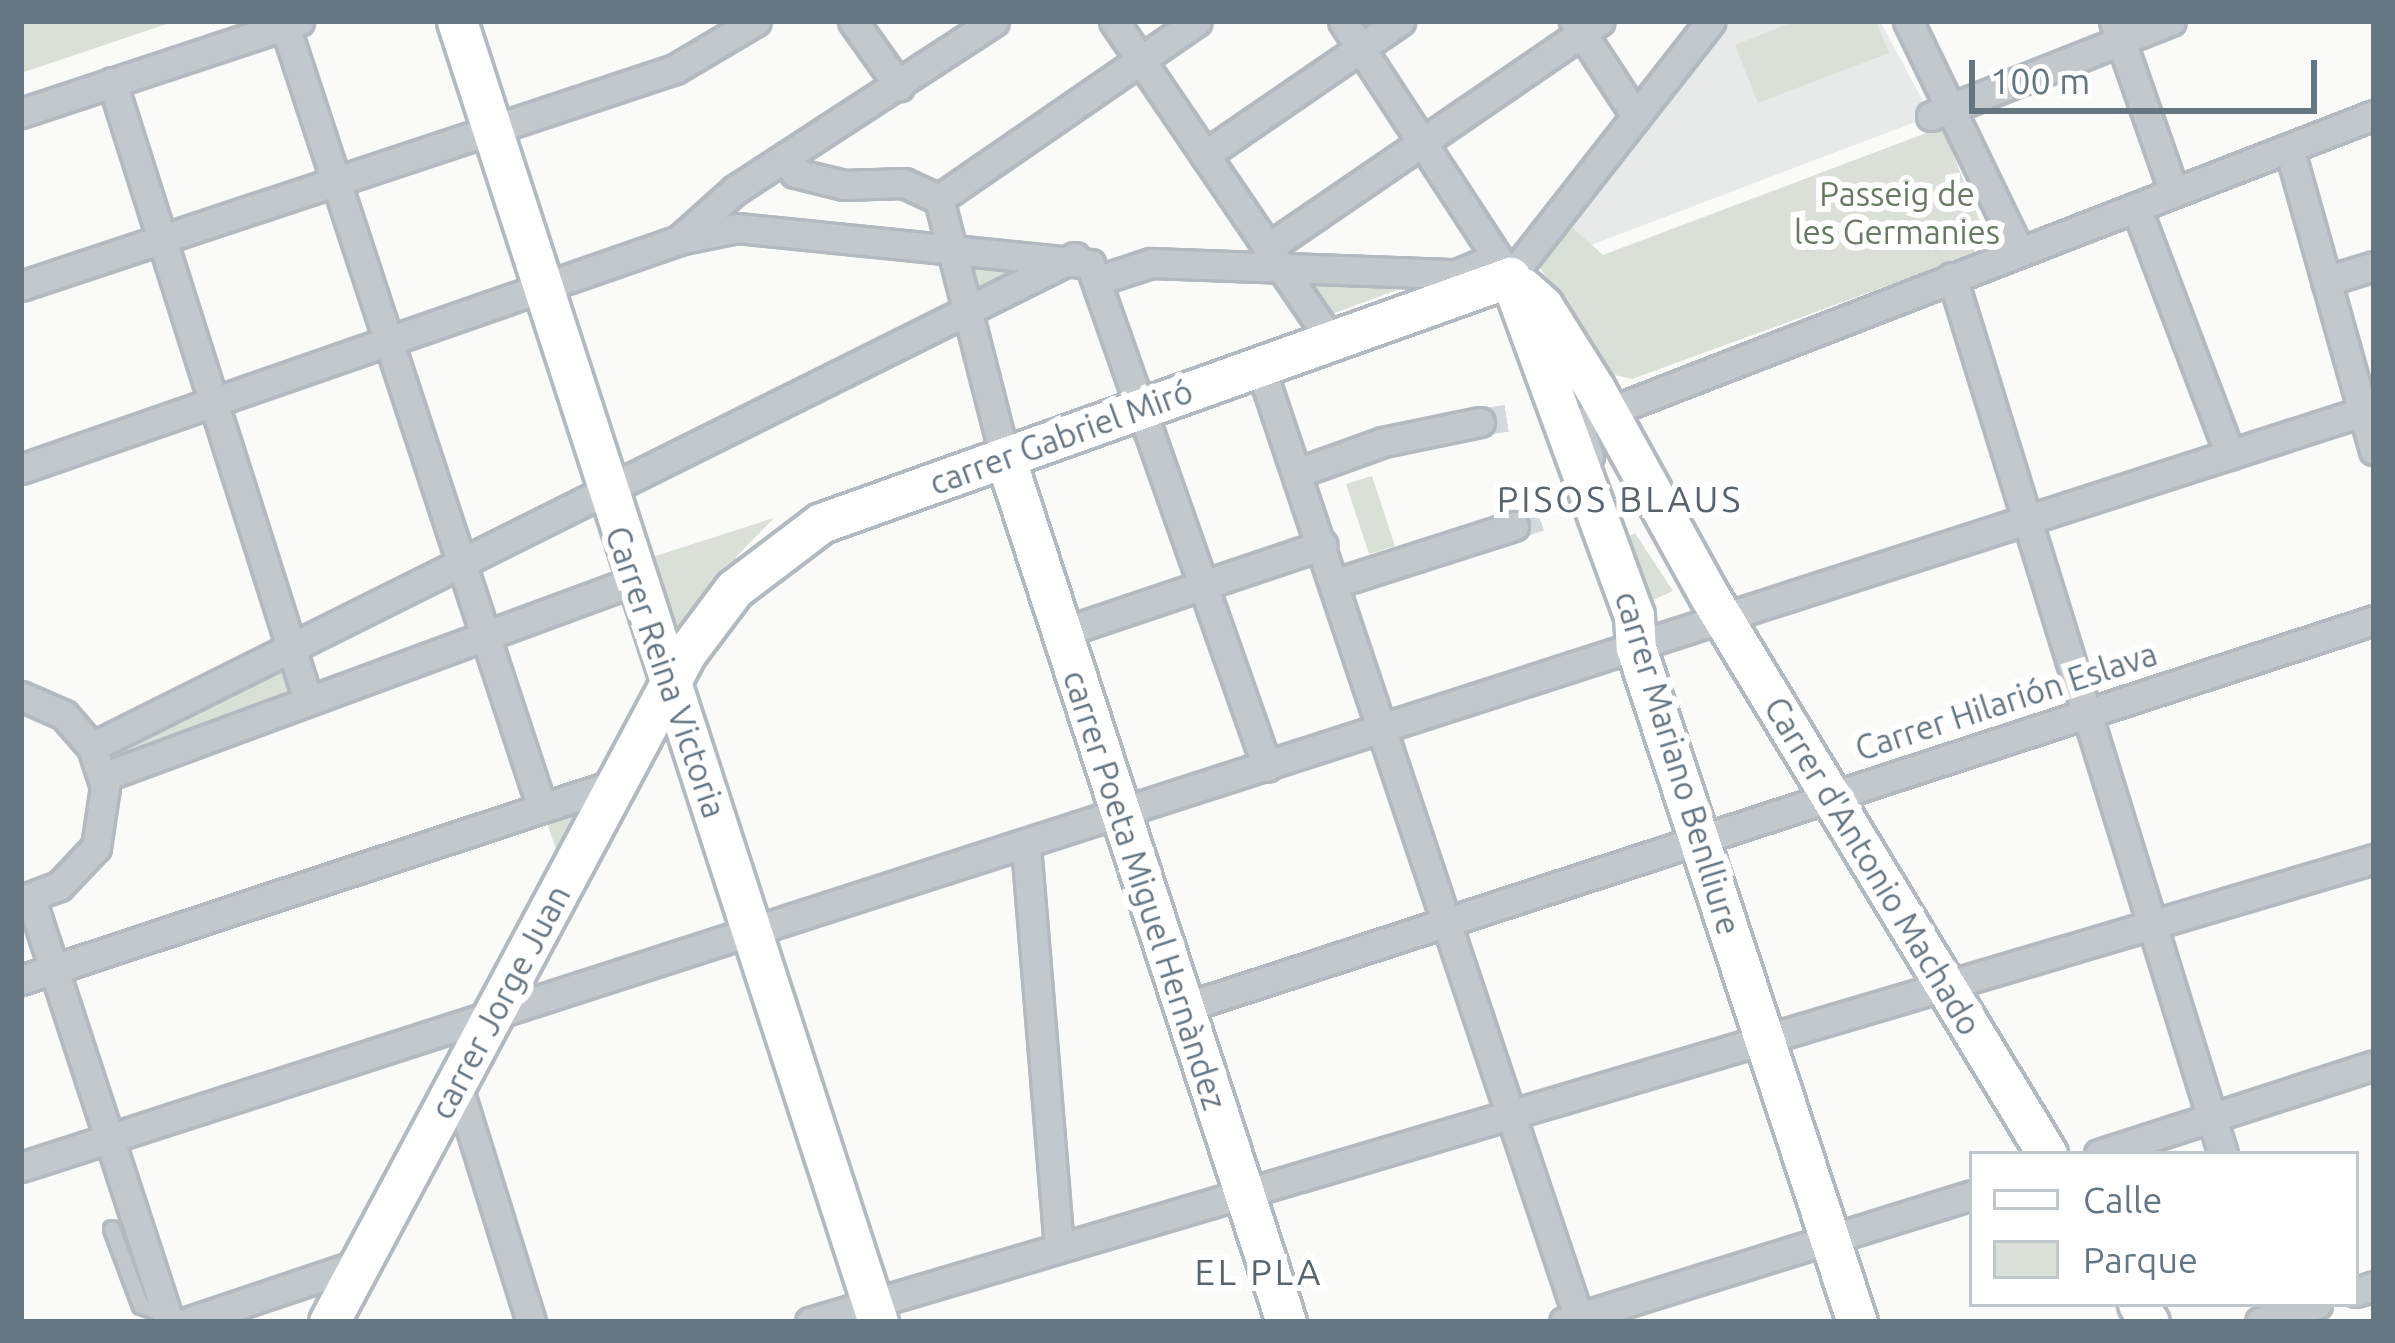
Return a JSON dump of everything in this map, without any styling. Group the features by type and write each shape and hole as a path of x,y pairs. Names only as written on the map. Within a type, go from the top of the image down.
{"main road":[{"name":"Carrer Reina Victoria","path":"457,21 634,581 875,1312"},
{"name":"carrer Gabriel Miró","path":"670,682 734,589 821,524 1330,340 1496,270"},
{"name":"Carrer d'Antonio Machado","path":"1496,270 1544,307 1723,620 2045,1151"},
{"name":"carrer Mariano Benlliure","path":"1496,270 1589,484 1634,615 1636,647 1857,1322"},
{"name":"carrer Poeta Miguel Hernàndez","path":"1005,458 1244,1192 1279,1320"},
{"name":"carrer Jorge Juan","path":"329,1322 670,682"}],"street":[{"path":"21,286 493,134 675,69 756,21"},
{"path":"853,21 898,86"},
{"path":"679,240 786,157 994,21"},
{"path":"1114,21 1330,340"},
{"path":"939,200 1197,21"},
{"path":"1343,21 1425,143 1496,270"},
{"path":"1205,155 1400,21"},
{"path":"1102,279 1151,263 1276,259 1456,274 1496,270 1636,116 1712,21"},
{"path":"1909,21 1940,111 2019,251"},
{"path":"1940,111 2117,31 2171,21"},
{"path":"21,112 282,24 542,808"},
{"path":"1276,259 1585,25 1636,116"},
{"path":"2117,31 2174,192"},
{"path":"112,82 308,697"},
{"path":"1589,484 1580,431 1607,413 2374,115"},
{"path":"2289,148 2369,410 2374,450"},
{"path":"786,157 795,173 844,185 904,183 939,200 1005,458"},
{"path":"2136,207 2230,455"},
{"path":"21,469 679,240 736,228 1076,257 1102,279 1267,767"},
{"path":"92,747 1076,257"},
{"path":"2326,281 2374,266"},
{"path":"1952,277 2022,524 2222,1151"},
{"path":"1260,366 1386,728 1574,1320 1969,1196"},
{"path":"21,1167 2369,410"},
{"path":"1298,473 1383,442 1480,422"},
{"path":"1336,583 1514,526"},
{"path":"1061,633 1322,544"},
{"path":"104,777 308,697 634,581"},
{"name":"Carrer Hilarión Eslava","path":"1183,1008 2374,620"},
{"path":"21,696 64,715 92,747 104,777 96,848 59,886 26,900 55,969 109,1140 174,1320 359,1264"},
{"path":"21,980 618,783"},
{"path":"1026,846 1059,1247"},
{"path":"810,1322 875,1312 1059,1247 2374,859"},
{"path":"2108,1151 2374,1065"},
{"path":"456,1081 530,1322"},
{"path":"2271,1316 2306,1307"}],"lane":[{"path":"112,1229 141,1306 174,1320"}],"shaded area":[{"path":"1730,21 1880,21 1931,116 1591,245 1570,225"}],"green space":[{"path":"21,21 176,21 21,73"},
{"path":"1796,21 1876,21 1889,53 1758,103 1735,45"},
{"name":"Passeig de les Germanies","path":"1942,127 1981,224 1974,254 1632,379 1610,374 1539,266 1570,225 1603,255"},
{"path":"945,265 1032,270 955,308"},
{"path":"1306,273 1413,284 1332,314"},
{"path":"1372,476 1395,546 1369,554 1346,484"},
{"path":"774,518 738,555 674,646 643,560"},
{"path":"1635,533 1673,591 1653,600 1626,538"},
{"path":"281,669 300,721 110,786 98,751"},
{"path":"618,783 566,879 542,808"}],"tunnel":[{"path":"1480,422 1516,416"},
{"path":"1514,526 1548,514"}],"district":[{"name":"PISOS BLAUS","path":"1620,499"},
{"name":"EL PLA","path":"1259,1272"}]}
